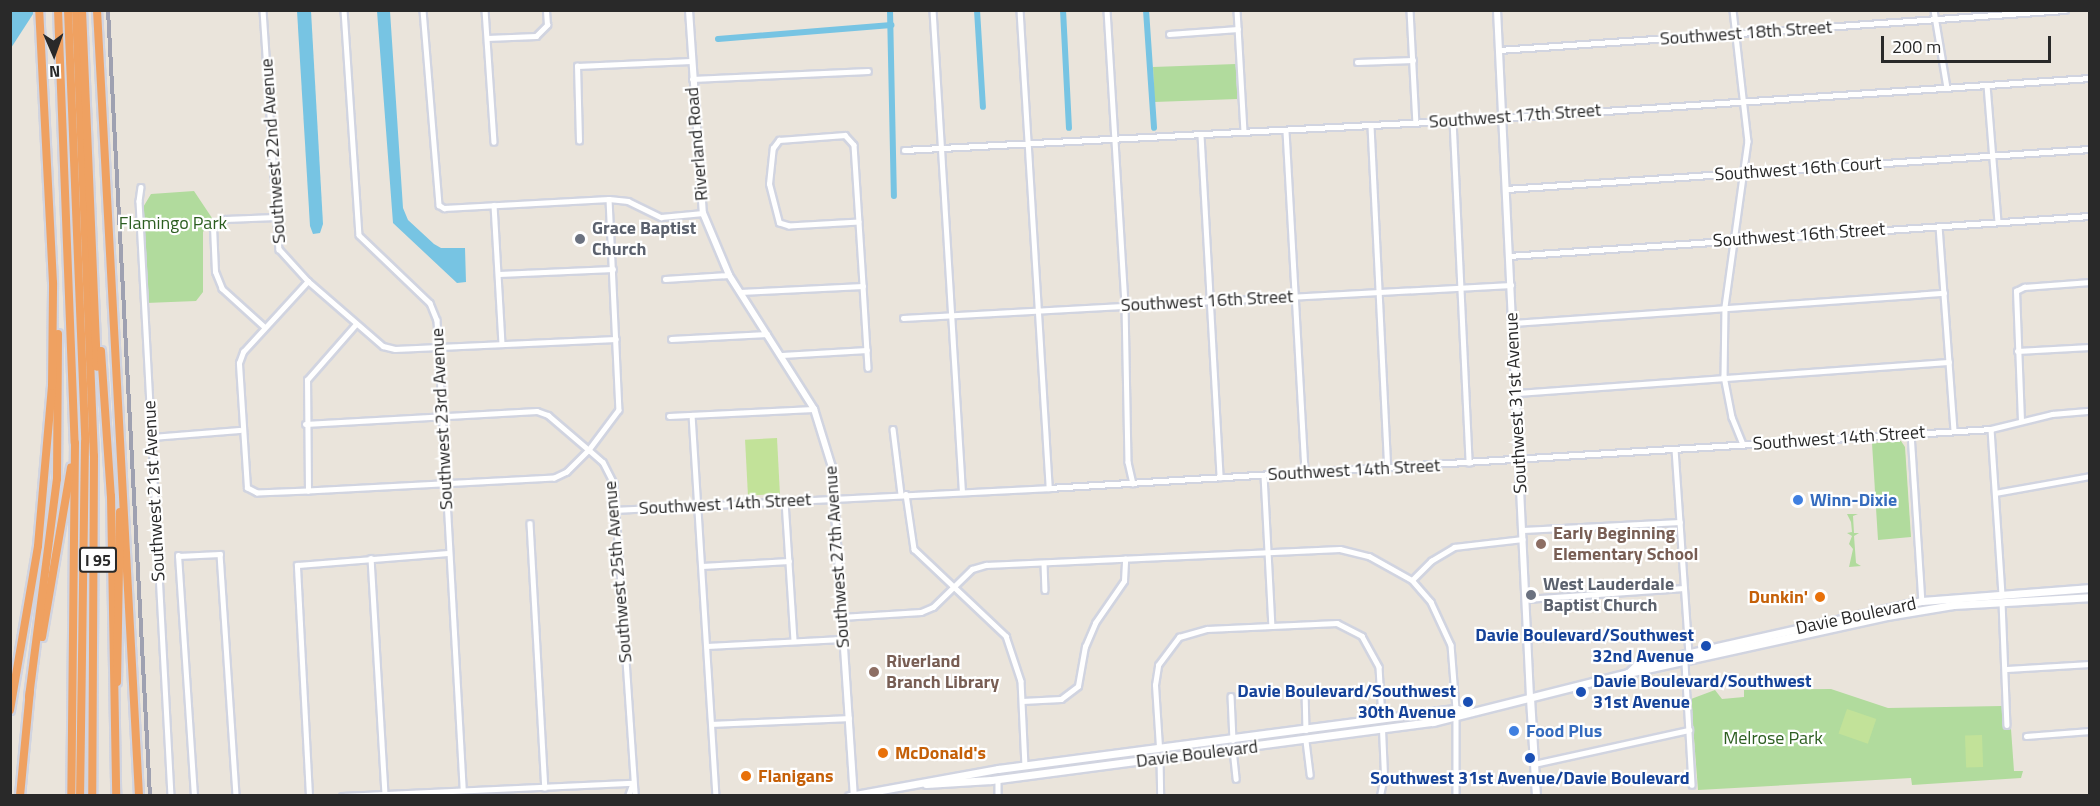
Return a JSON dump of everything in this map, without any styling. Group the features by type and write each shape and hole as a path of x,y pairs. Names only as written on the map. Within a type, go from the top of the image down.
{"highway":[{"path":"20,795 29,697 59,462 59,357 52,283 39,10"},
{"name":"I 95","path":"58,10 68,197 75,443 71,795"},
{"path":"69,10 85,442 80,795"},
{"path":"76,10 89,195 94,456 95,795"},
{"name":"I 95","path":"82,10 96,324 95,795"},
{"path":"98,10 139,795"},
{"path":"10,710 34,575 49,445 52,283"},
{"path":"96,324 105,379 108,435 116,795"},
{"path":"29,697 59,550 75,443"},
{"path":"114,731 120,637 121,454"}],"main road":[{"name":"Davie Boulevard","path":"1628,674 1637,665 1922,601 2090,588"},
{"name":"Davie Boulevard","path":"926,784 949,777 1159,747 1382,721 1456,709 1466,711 1887,616 1953,605 2090,597"},
{"path":"1887,616 1922,601"},
{"name":"Southwest 31st Avenue","path":"1530,698 1536,795"},
{"name":"Davie Boulevard","path":"849,795 926,784 998,779 1306,741 1456,718 1466,711"},
{"path":"1382,730 1387,724 1418,716"},
{"path":"1205,753 1227,746 1233,740"},
{"path":"998,779 1003,772 1025,766"}],"street":[{"name":"Southwest 22nd Avenue","path":"263,10 279,249 308,281 383,346 437,347 616,339"},
{"name":"Southwest 23rd Avenue","path":"344,10 357,228 369,249 430,303 436,320 462,788"},
{"path":"423,10 439,205 494,205 609,199 628,201 661,217 703,213"},
{"path":"485,10 494,142"},
{"path":"487,38 536,36 544,32 546,10"},
{"name":"Riverland Road","path":"689,10 703,213 729,275 767,334"},
{"path":"933,10 962,491"},
{"path":"1020,10 1048,488"},
{"path":"1107,10 1125,305 1128,462 1133,483"},
{"path":"1237,10 1244,132"},
{"path":"1410,10 1416,123"},
{"name":"Southwest 31st Avenue","path":"1497,10 1530,698"},
{"path":"1733,10 1746,101 1744,172 1725,307 1724,376 1732,417 1743,444"},
{"path":"1934,10 1947,88"},
{"name":"Southwest 18th Street","path":"1499,50 2065,10"},
{"path":"1169,34 1238,29"},
{"path":"1357,62 1413,60"},
{"path":"579,141 577,66 691,61"},
{"path":"692,79 868,71"},
{"name":"Southwest 17th Street","path":"904,150 941,150 1371,126 2090,78"},
{"path":"1987,85 1998,222"},
{"path":"1453,120 1469,463"},
{"path":"1371,126 1388,468"},
{"path":"1286,130 1305,472"},
{"path":"859,222 789,226 779,223 769,184 773,148 779,140 845,135 851,139 859,222 868,368"},
{"path":"1201,135 1220,477"},
{"name":"Southwest 16th Court","path":"1506,189 2090,149"},
{"name":"Southwest 21st Avenue","path":"141,187 151,437 171,795"},
{"path":"308,281 264,327 239,363 240,430 244,481 257,493 554,478 567,472 589,450 619,410 609,199"},
{"path":"494,205 502,344"},
{"name":"Southwest 16th Street","path":"1509,256 2090,216"},
{"path":"264,327 222,289 215,272 213,227 225,219 276,217"},
{"path":"1939,226 1954,430"},
{"path":"499,274 613,269"},
{"path":"665,279 729,275"},
{"path":"2021,421 2016,291 2025,287 2090,282"},
{"name":"Southwest 16th Street","path":"903,318 1511,285"},
{"path":"740,292 863,286"},
{"path":"1513,323 1944,293"},
{"path":"308,491 305,424 307,380 356,324"},
{"path":"671,339 767,334"},
{"name":"Southwest 27th Avenue","path":"767,334 814,409 832,467 854,795"},
{"path":"2017,351 2090,347"},
{"path":"782,355 867,350"},
{"path":"1516,393 1724,376 1949,362"},
{"path":"669,416 814,409"},
{"name":"Southwest 25th Avenue","path":"305,424 537,411 548,415 589,450 611,474 616,510 635,795"},
{"name":"Southwest 14th Street","path":"616,510 1388,468 1991,429 2021,421 2090,411"},
{"path":"692,415 716,795"},
{"path":"893,429 909,535 915,549 1006,636 1017,664 1023,701 1025,766"},
{"path":"1991,429 2002,594"},
{"path":"151,437 240,430"},
{"path":"1911,433 1922,601"},
{"path":"1675,449 1689,653"},
{"path":"1264,475 1272,626"},
{"path":"1995,493 2090,476"},
{"path":"785,501 794,641"},
{"path":"1523,530 1680,522"},
{"path":"530,524 545,788"},
{"path":"1412,580 1431,561 1454,547 1523,539"},
{"path":"842,618 921,612 933,607 972,569 1044,563 1340,549 1369,556 1412,580 1431,602 1450,645 1456,709"},
{"path":"194,795 178,556 220,554 236,795"},
{"path":"309,795 297,565 448,554"},
{"path":"371,558 385,793"},
{"path":"1023,701 1061,699 1078,686 1085,647 1095,623 1124,581 1125,559"},
{"path":"702,566 789,561"},
{"path":"1044,563 1046,590"},
{"path":"1526,599 1684,588"},
{"path":"2002,602 2007,669 2007,725"},
{"path":"1159,747 1155,685 1158,665 1173,643 1195,632 1337,623 1362,636 1371,648 1379,667 1382,721"},
{"path":"706,646 842,639"},
{"path":"1685,663 1692,785"},
{"path":"2007,669 2090,664"},
{"path":"1305,690 1306,730"},
{"path":"1232,696 1233,740"},
{"path":"712,724 849,718"},
{"path":"1456,718 1456,795"},
{"path":"1380,795 1384,775 1382,730"},
{"path":"1534,764 1689,730"},
{"path":"2026,736 2090,731"},
{"path":"1306,741 1310,775"},
{"path":"1233,749 1236,779"},
{"path":"1160,758 1161,795"},
{"path":"998,779 998,795"},
{"path":"342,795 462,788 545,788 633,783"},
{"name":"Southwest 25th Avenue","path":"628,795 633,783"}],"green space":[{"path":"1236,64 1237,99 1154,102 1153,67"},
{"name":"Flamingo Park","path":"194,191 212,218 203,232 203,292 196,301 146,303 142,209 151,194"},
{"path":"777,438 780,494 748,496 745,440"},
{"path":"1901,441 1905,447 1911,537 1878,540 1872,443"},
{"path":"1847,514 1858,514 1853,516 1854,533 1859,533 1854,536 1856,563 1861,566 1849,567 1853,549 1849,544 1852,536 1847,533 1852,532"},
{"name":"Melrose Park","path":"1831,689 1888,708 2002,706 2002,722 2011,729 2014,771 2023,771 2021,778 1912,785 1911,778 1698,790 1691,699 1715,690 1722,699 1744,697 1744,690"},
{"path":"1847,709 1876,719 1868,744 1839,734"},
{"path":"1982,735 1983,767 1966,768 1965,736"}],"water":[{"path":"11,11 35,11 11,48"},
{"path":"297,11 311,11 323,224 320,233 313,234 310,226"},
{"path":"377,11 390,11 403,208 408,220 434,244 441,248 465,248 466,282 457,283 393,223"}],"waterway":[{"path":"890,10 894,196"},
{"path":"977,10 983,107"},
{"path":"1063,10 1069,128"},
{"path":"1146,10 1154,128"},
{"path":"718,39 891,25"}],"railway":[{"path":"108,10 150,796"}],"place":[{"name":"Grace Baptist Church","path":"580,239"},
{"name":"Winn-Dixie","path":"1798,500"},
{"name":"Early Beginning Elementary School","path":"1541,544"},
{"name":"West Lauderdale Baptist Church","path":"1531,595"},
{"name":"Dunkin'","path":"1820,597"},
{"name":"Davie Boulevard/Southwest 32nd Avenue","path":"1706,646"},
{"name":"Riverland Branch Library","path":"874,672"},
{"name":"Davie Boulevard/Southwest 31st Avenue","path":"1581,692"},
{"name":"Davie Boulevard/Southwest 30th Avenue","path":"1468,702"},
{"name":"Food Plus","path":"1514,731"},
{"name":"McDonald's","path":"883,753"},
{"name":"Southwest 31st Avenue/Davie Boulevard","path":"1530,758"},
{"name":"Flanigans","path":"746,776"}]}
